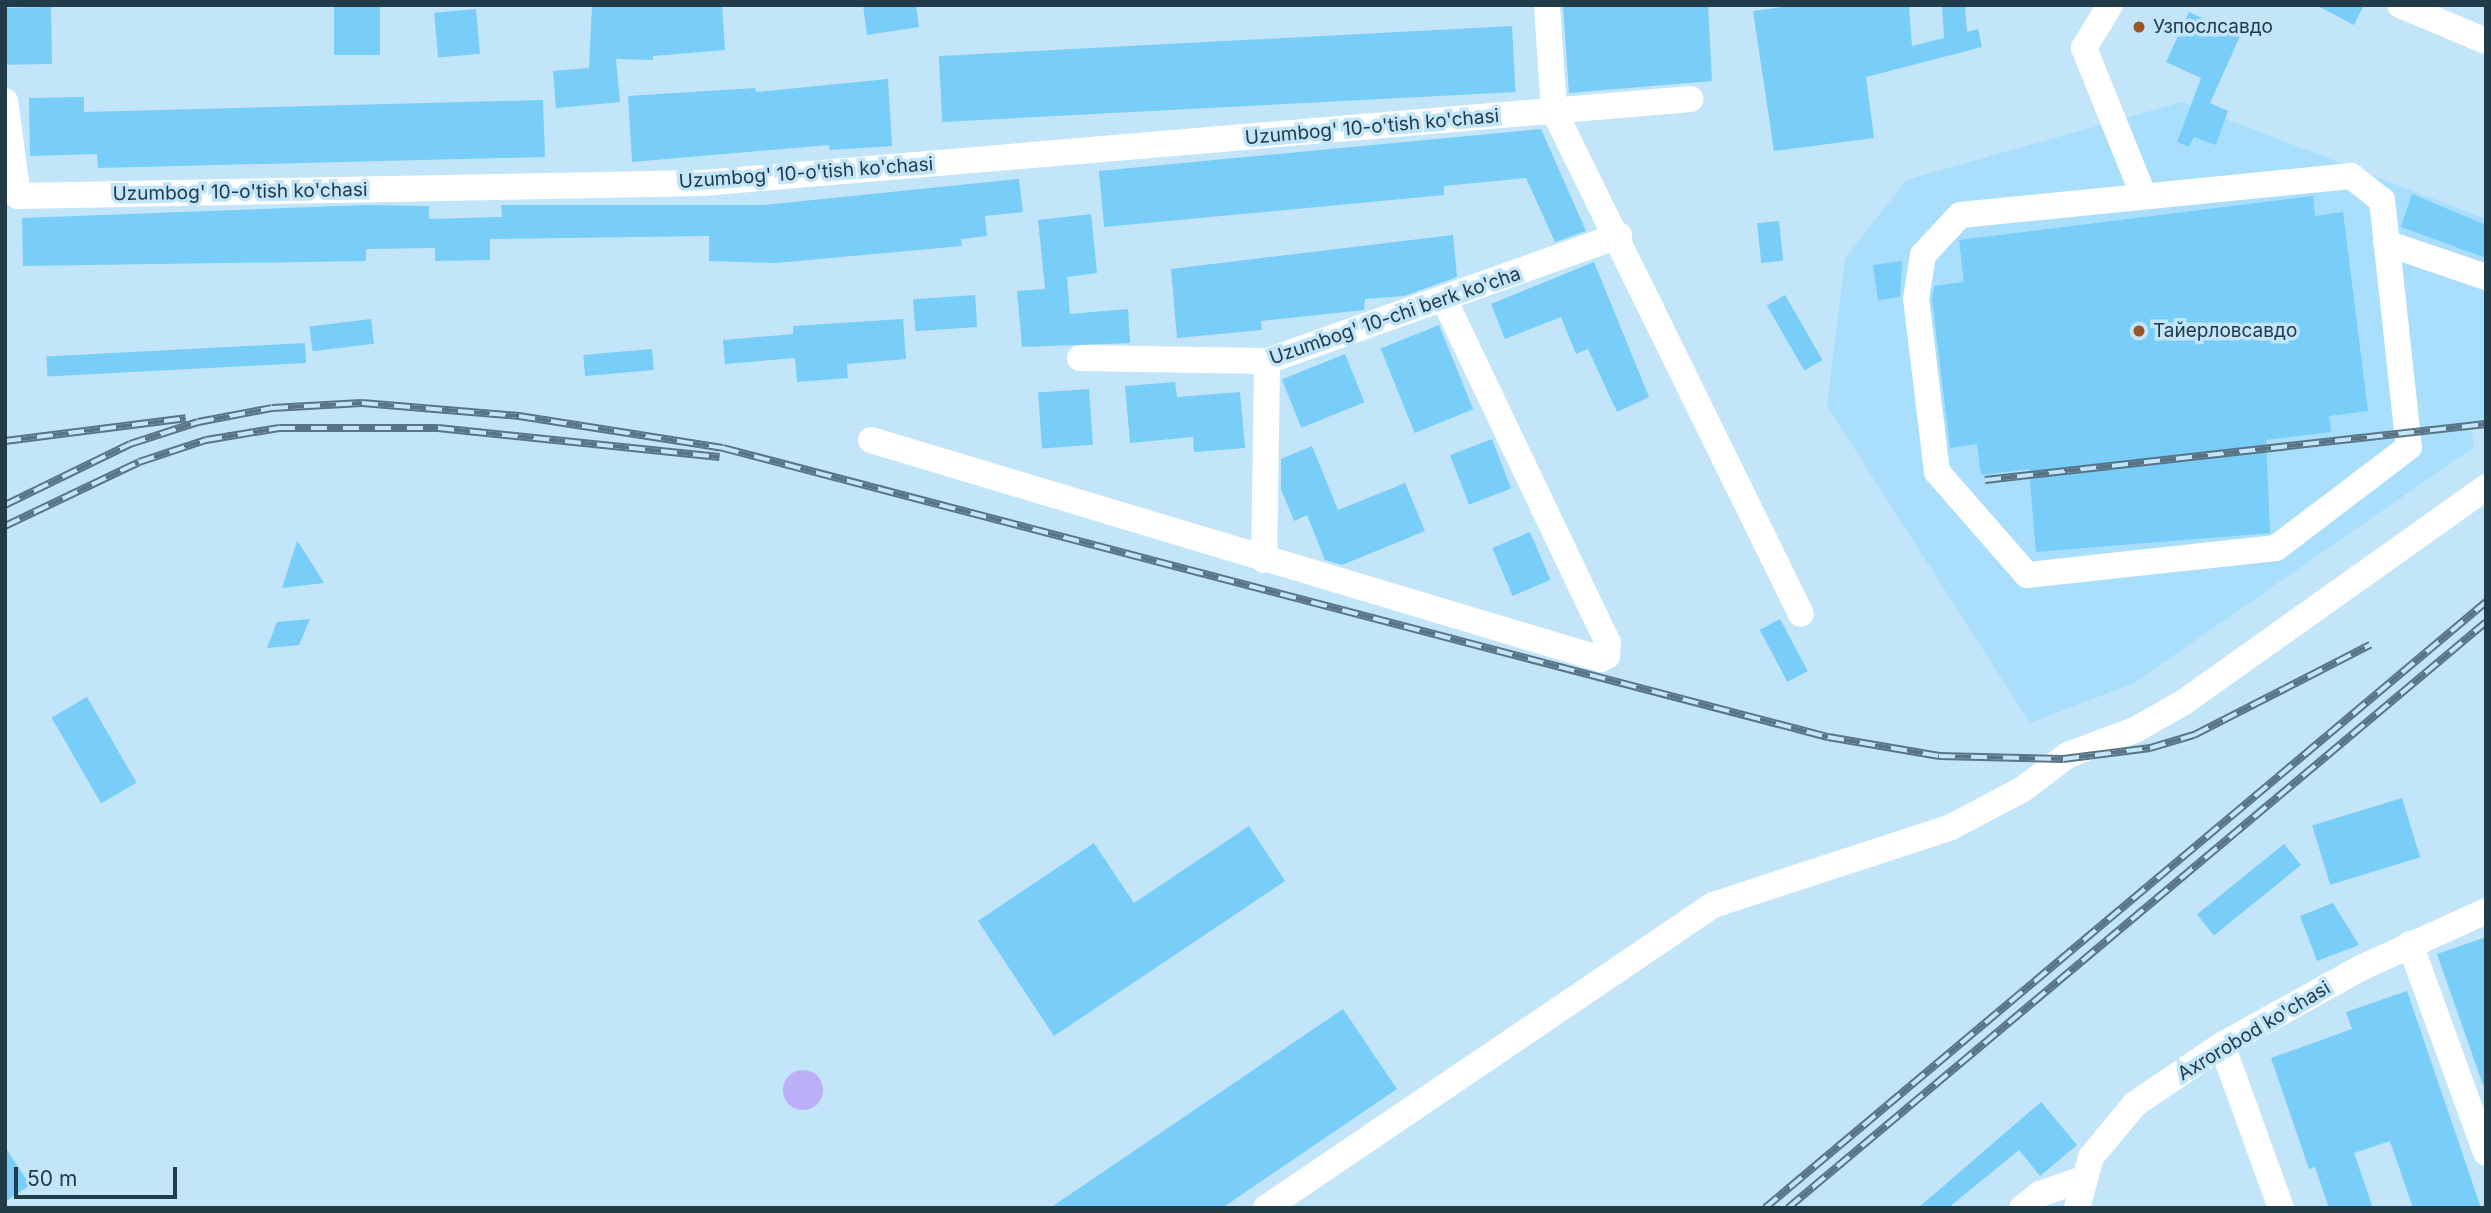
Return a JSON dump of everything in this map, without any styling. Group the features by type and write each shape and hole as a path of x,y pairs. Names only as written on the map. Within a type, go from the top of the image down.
{"street":[{"path":"1547,5 1554,111 1619,236 1801,614"},
{"path":"2110,5 2084,48 2143,194"},
{"path":"2400,5 2486,41"},
{"name":"Uzumbog' 10-o'tish ko'chasi","path":"5,101 18,196 703,183 1690,99"},
{"path":"2351,176 2382,200 2409,447 2276,548 2027,575 1937,472 1916,299 1923,255 1959,215 2143,194 2351,176"},
{"name":"Uzumbog' 10-chi berk ko'cha","path":"1080,358 1267,361 1445,302 1619,236"},
{"path":"2386,243 2486,276"},
{"path":"871,440 1592,658 1607,656 1608,643 1445,302"},
{"path":"1264,560 1267,361"},
{"path":"1266,1208 1713,905 1951,827 2023,789 2068,755 2136,730 2184,702 2486,487"},
{"name":"Axrorobod ko'chasi","path":"2077,1208 2083,1179 2101,1141 2135,1104 2222,1045 2410,944 2486,911"},
{"path":"2410,944 2486,1153"},
{"path":"2222,1045 2281,1208"},
{"path":"2022,1208 2040,1194 2083,1179"}],"shaded area":[{"path":"2182,102 2486,219 2486,422 2471,425 2474,447 2134,683 2030,723 1827,406 1845,259 1906,180"},
{"path":"803,1070 817,1076 823,1090 817,1104 803,1110 789,1104 783,1090 789,1076"}],"building":[{"path":"334,5 380,5 380,55 334,55"},
{"path":"592,5 722,5 725,50 653,56 653,60 616,59 620,102 556,108 553,71 589,68"},
{"path":"863,5 916,5 919,27 867,35"},
{"path":"1563,5 1708,5 1712,81 1569,93"},
{"path":"1799,5 1909,5 1912,46 1944,38 1942,5 1965,5 1967,32 1978,29 1982,47 1866,77 1874,138 1774,151 1753,11"},
{"path":"2316,5 2364,5 2354,25"},
{"path":"51,7 52,64 6,65 5,8"},
{"path":"476,9 480,54 438,57 434,13"},
{"path":"2189,12 2240,36 2210,103 2228,111 2216,145 2194,137 2189,147 2177,142 2201,78 2166,62"},
{"path":"1512,26 1515,92 942,122 939,56"},
{"path":"888,79 892,146 830,150 829,145 632,162 628,96 755,88 756,92"},
{"path":"84,97 84,112 543,100 545,157 98,168 97,154 30,156 29,98"},
{"path":"1541,129 1586,231 1555,242 1526,178 1444,186 1444,195 1104,227 1099,171"},
{"path":"1019,179 1023,212 985,216 987,236 961,239 962,246 776,263 709,261 709,236 490,239 490,260 435,261 435,248 366,249 366,261 23,266 22,218 365,205 429,206 429,219 502,217 501,205 764,205"},
{"path":"2412,194 2486,225 2486,258 2401,227"},
{"path":"2313,196 2315,216 2343,212 2368,411 2329,416 2331,432 2266,440 2270,533 2036,552 2029,469 1981,475 1977,444 1950,448 1932,299 1934,286 1964,282 1959,240"},
{"path":"1091,214 1097,273 1067,277 1070,314 1128,309 1130,343 1022,347 1017,291 1045,289 1038,220"},
{"path":"1779,221 1783,261 1761,263 1757,223"},
{"path":"1453,235 1457,277 1404,296 1365,299 1364,310 1261,321 1262,330 1177,338 1171,269"},
{"path":"1902,261 1900,297 1878,300 1873,265"},
{"path":"1594,262 1649,397 1617,412 1588,349 1576,354 1561,317 1505,339 1491,304"},
{"path":"975,295 977,327 915,331 913,299"},
{"path":"1785,295 1822,360 1804,370 1767,306"},
{"path":"371,319 374,344 313,351 309,327"},
{"path":"903,319 906,359 847,364 848,378 797,382 795,358 725,364 723,340 793,334 793,326"},
{"path":"1439,325 1473,409 1415,433 1381,349"},
{"path":"305,343 306,363 47,377 46,357"},
{"path":"652,349 654,370 585,376 583,355"},
{"path":"1345,354 1364,402 1301,428 1282,379"},
{"path":"1175,382 1177,397 1240,392 1245,448 1194,452 1193,437 1130,443 1125,386"},
{"path":"1089,389 1093,445 1042,448 1038,393"},
{"path":"1492,439 1511,488 1469,505 1450,455"},
{"path":"1312,446 1338,510 1405,483 1425,531 1342,565 1325,560 1307,515 1294,521 1281,489 1281,459"},
{"path":"1530,532 1550,580 1513,596 1492,548"},
{"path":"297,541 299,543 324,583 282,588"},
{"path":"310,619 299,645 267,648 277,622"},
{"path":"1780,619 1808,671 1787,682 1760,630"},
{"path":"87,697 136,783 101,803 51,718"},
{"path":"2402,798 2420,857 2330,885 2312,825"},
{"path":"1249,826 1285,881 1054,1036 978,921 1094,843 1134,903"},
{"path":"2284,844 2301,865 2214,935 2197,914"},
{"path":"2333,903 2359,945 2317,961 2300,916"},
{"path":"2486,937 2486,1084 2483,1085 2437,954"},
{"path":"2407,991 2481,1208 2413,1208 2390,1141 2354,1153 2373,1208 2329,1208 2315,1167 2309,1169 2271,1058 2352,1029 2346,1012"},
{"path":"1343,1009 1397,1089 1222,1208 1050,1208"},
{"path":"2041,1102 2077,1145 2040,1176 2019,1150 1948,1208 1918,1208"},
{"path":"5,1147 30,1185 5,1202"}],"railway":[{"path":"5,505 130,444 198,422 272,408 362,403 519,416 723,448 1828,737 1939,756 2063,759 2150,748 2194,735 2370,645"},
{"path":"5,441 186,418"},
{"path":"1985,480 2486,424"},
{"path":"5,526 139,462 206,440 279,428 438,428 720,457"},
{"path":"1765,1208 2486,602"},
{"path":"1788,1208 2486,622"}],"place":[{"name":"Узпослсавдо","path":"2139,27"},
{"name":"Тайерловсавдо","path":"2139,331"}]}
